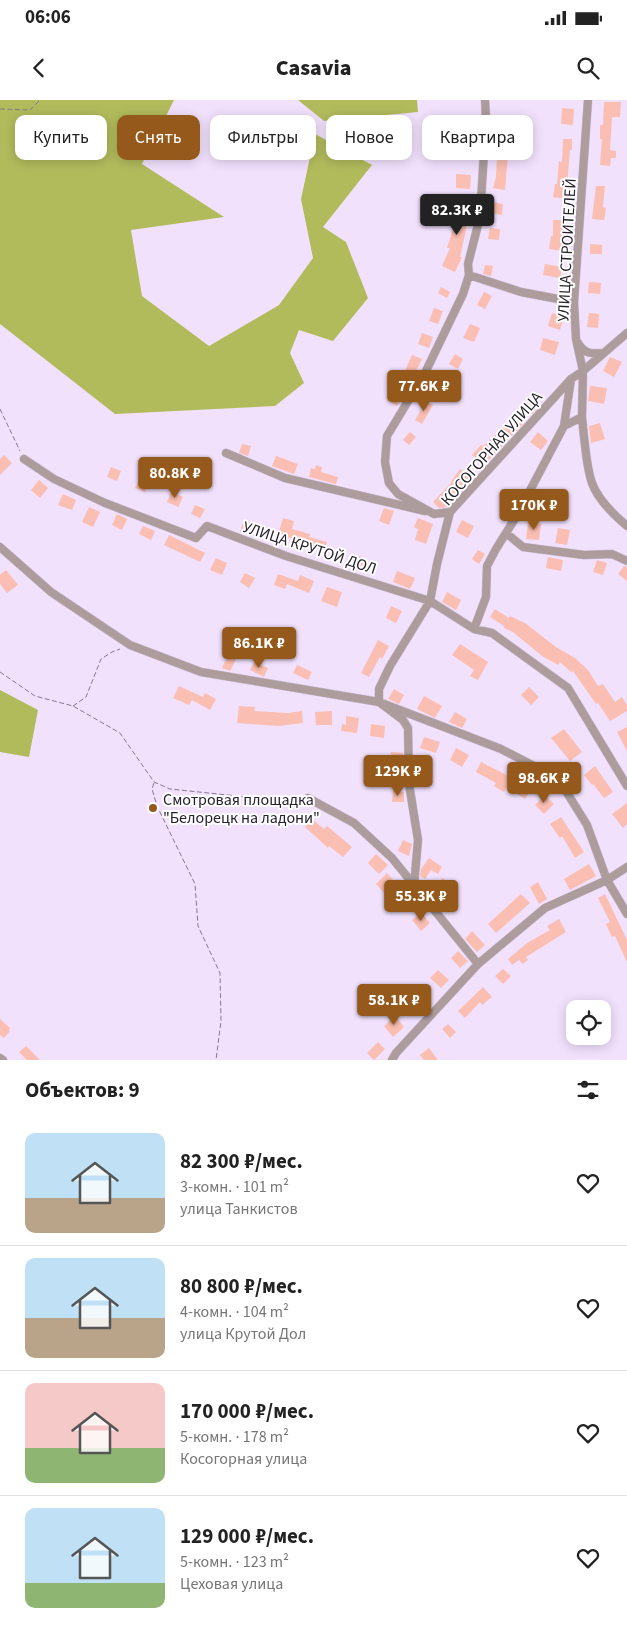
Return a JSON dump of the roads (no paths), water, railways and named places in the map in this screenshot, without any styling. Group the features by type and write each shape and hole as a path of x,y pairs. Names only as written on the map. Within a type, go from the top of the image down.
{"street":[{"path":"450,512 434,514 398,494 389,483 385,462 386,436 425,373 463,294 469,276 468,264 480,217 486,120 485,100"},
{"name":"УЛИЦА СТРОИТЕЛЕЙ","path":"582,417 583,371 576,339 574,302 588,100"},
{"path":"469,276 521,292 574,302"},
{"name":"КОСОГОРНАЯ УЛИЦА","path":"430,600 450,512 571,379 627,333"},
{"path":"576,339 580,348 585,352 592,354 603,353"},
{"name":"КОСОГОРНАЯ УЛИЦА","path":"474,630 486,597 488,566 496,549 521,509 564,426 571,379"},
{"path":"564,426 582,417 584,443 592,483 600,497 627,526"},
{"name":"КОСОГОРНАЯ УЛИЦА","path":"226,453 285,478 434,514"},
{"name":"УЛИЦА КРУТОЙ ДОЛ","path":"24,459 54,479 105,503 196,538 207,526 286,556 430,600 474,630 492,633 568,688 627,786"},
{"path":"506,533 524,547 584,555 612,554 627,561"},
{"path":"0,546 51,592 130,645 201,672 379,702 501,749 534,766 564,788 587,825 607,880 627,914"},
{"path":"379,702 379,689 390,666 430,600"},
{"path":"379,702 403,720 408,728 409,784 418,840 414,886"},
{"path":"308,798 354,823 392,858 478,964"},
{"path":"392,1060 396,1053 478,964 545,908 607,880 627,867"}],"place":[{"name":"Смотровая площадка \"Белорецк на ладони\"","path":"153,808"}]}
